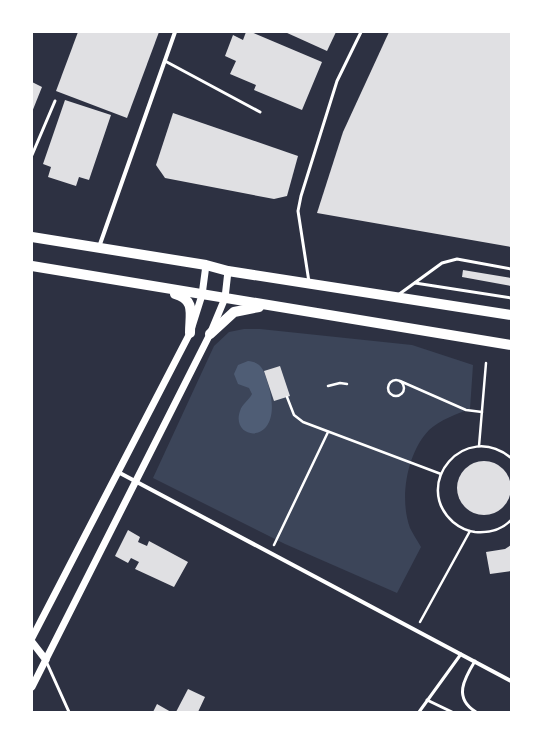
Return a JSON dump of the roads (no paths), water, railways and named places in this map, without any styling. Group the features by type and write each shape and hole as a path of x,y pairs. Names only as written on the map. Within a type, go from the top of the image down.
{"main road":[{"path":"32,237 99,249 206,265 228,271 511,315"},
{"path":"32,266 511,345"},
{"path":"136,283 177,294 187,299 190,305 190,333"},
{"path":"210,334 234,312 246,308 269,306"}],"street":[{"path":"99,249 175,32"},
{"path":"32,638 190,333 202,295 206,265"},
{"path":"32,687 210,334 225,298 228,271"},
{"path":"118,472 511,680"},
{"path":"32,642 46,660"}],"lane":[{"path":"309,283 298,211 301,196 337,82 361,32"},
{"path":"165,61 260,112"},
{"path":"32,155 55,101"},
{"path":"395,297 442,263 457,259 511,269"},
{"path":"415,283 511,298"},
{"path":"419,712 461,654"},
{"path":"46,660 69,712"},
{"path":"475,661 462,686 466,704 476,712"},
{"path":"428,700 452,712"}]}
